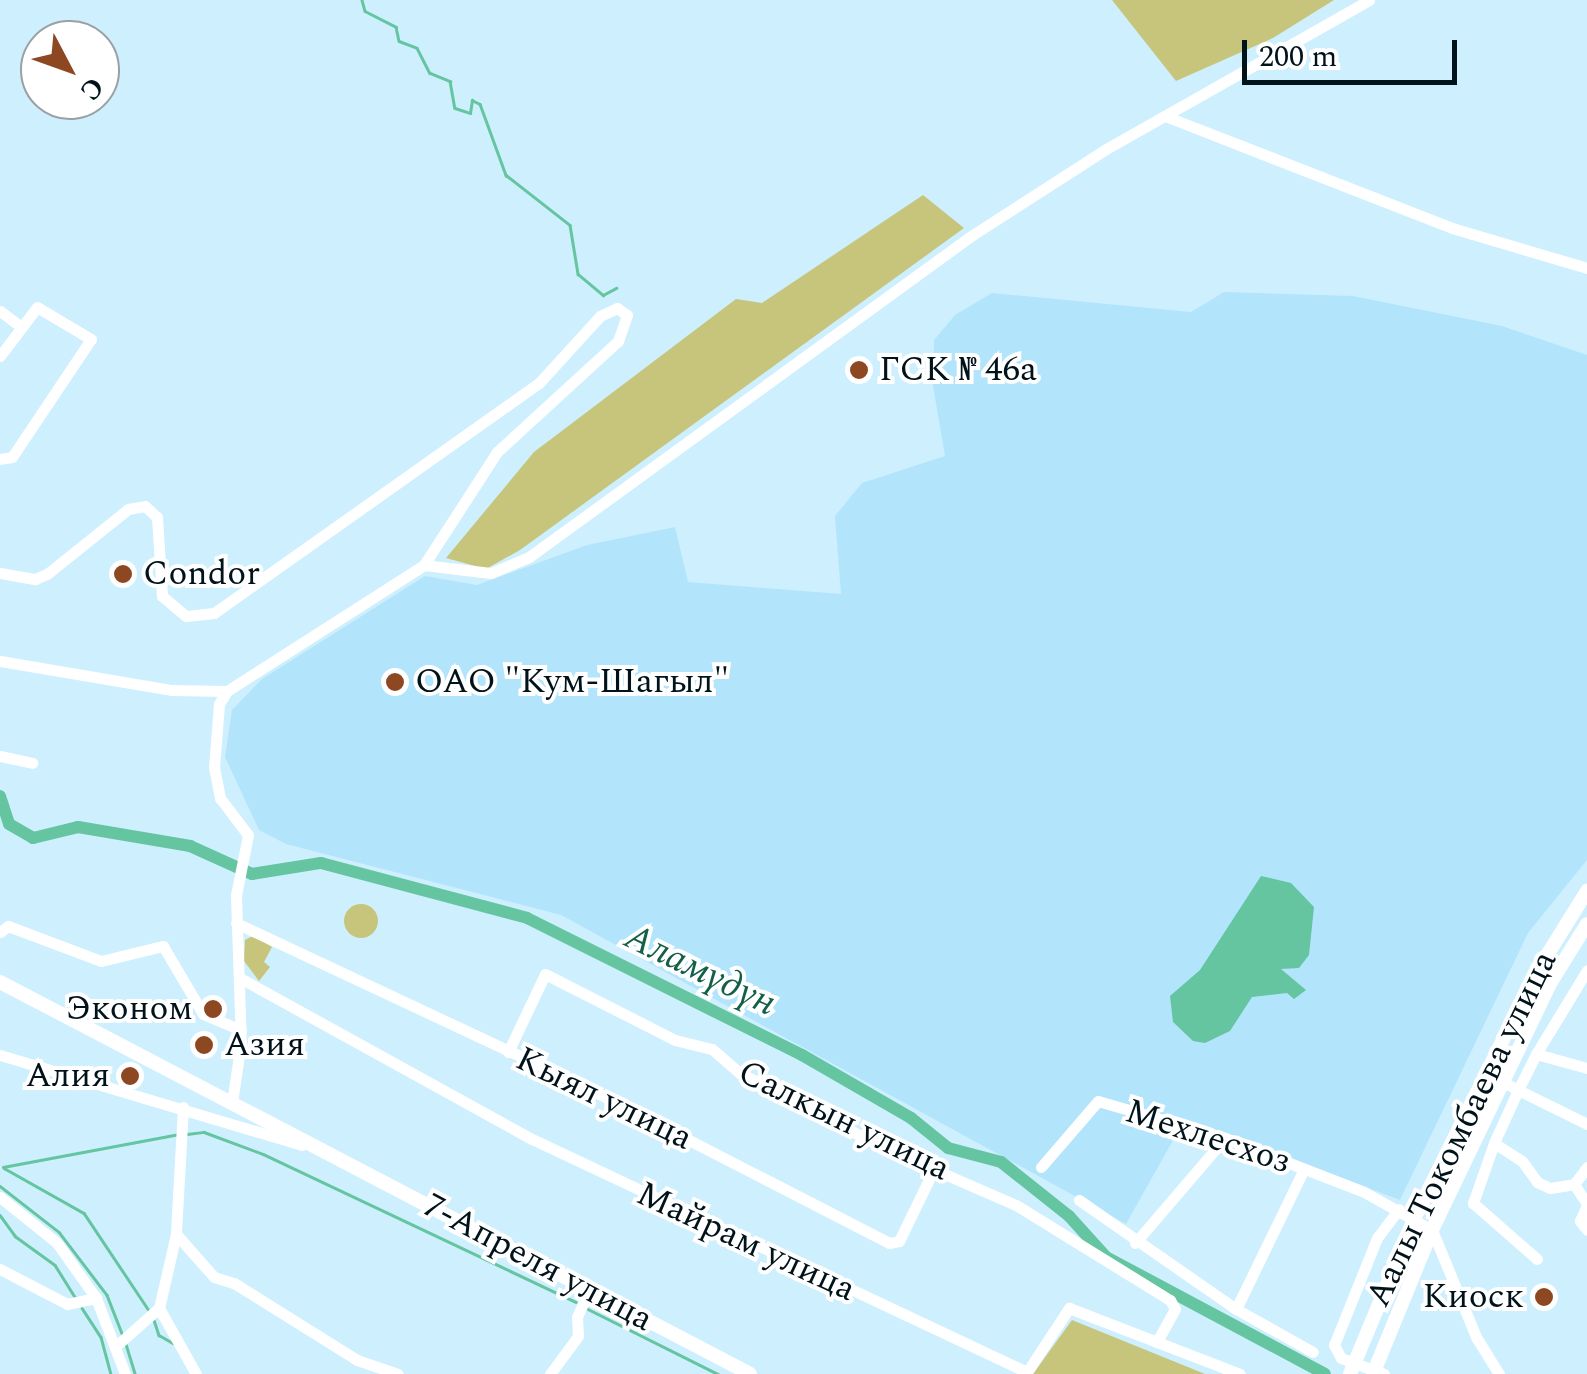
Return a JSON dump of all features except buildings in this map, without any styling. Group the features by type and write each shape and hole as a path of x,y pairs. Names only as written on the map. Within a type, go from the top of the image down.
{"main road":[{"name":"Аалы Токомбаева улица","path":"1350,1374 1415,1217 1545,957 1587,891"},
{"name":"Аалы Токомбаева улица","path":"1373,1374 1432,1230 1511,1086 1587,924"},
{"path":"0,982 232,1102"},
{"name":"7-Апреля улица","path":"232,1102 750,1374"}],"street":[{"path":"424,565 492,573 529,557 972,236 1166,116 1369,0"},
{"path":"1166,116 1452,228 1568,266 1587,276"},
{"path":"1568,266 1587,268"},
{"path":"0,356 21,327 44,306 91,339 91,346 12,457 0,460"},
{"path":"0,311 21,327"},
{"path":"0,573 34,579 47,574 138,505 157,517 162,596 186,616 214,613 539,383 600,316 624,311 628,324 618,342 496,452 424,565 227,691 219,704 214,767 220,798 248,835 236,895 241,1030 232,1102"},
{"path":"0,661 171,690 227,691"},
{"path":"0,756 32,763"},
{"name":"Кыял улица","path":"236,924 508,1052 889,1243 899,1241 933,1172"},
{"path":"0,932 8,926 102,961 163,946 203,1014 241,1030"},
{"path":"1536,1260 1473,1203 1511,1086 1536,1054 1587,970"},
{"name":"Салкын улица","path":"508,1052 545,974 675,1040 712,1049 740,1073 933,1172 1016,1206 1174,1303 1157,1342"},
{"name":"Майрам улица","path":"240,978 532,1139 1026,1372 1068,1308 1240,1374"},
{"path":"1536,1054 1587,1068"},
{"path":"0,1055 326,1153"},
{"path":"1511,1086 1587,1124"},
{"name":"Мехлесхоз","path":"1041,1167 1094,1101 1225,1138 1399,1208 1432,1230"},
{"path":"116,1346 132,1338 159,1308 176,1234 183,1108"},
{"path":"1136,1242 1225,1138"},
{"path":"1494,1143 1522,1161 1537,1182 1550,1188 1574,1184 1587,1167"},
{"path":"1236,1309 1304,1169"},
{"path":"1574,1184 1587,1205 1580,1221 1587,1230"},
{"path":"0,1197 57,1243 96,1298 125,1374"},
{"path":"1078,1200 1236,1309 1314,1352"},
{"path":"1384,1374 1341,1358 1334,1345 1377,1238 1399,1208"},
{"path":"1432,1230 1476,1337 1500,1374"},
{"path":"176,1234 214,1278 234,1283 356,1360 398,1374"},
{"path":"0,1269 68,1304 96,1298"},
{"path":"550,1374 578,1336 577,1317 589,1290"},
{"path":"159,1308 196,1374"}],"shaded area":[{"path":"1112,0 1334,0 1273,38 1176,81"},
{"path":"923,195 964,228 520,550 486,569 446,558 534,452 736,299 762,303"},
{"path":"1224,292 1353,296 1502,326 1587,355 1587,860 1528,933 1400,1200 1185,1119 1126,1224 561,915 286,844 259,830 225,757 232,710 262,679 425,576 477,585 587,545 675,527 688,582 841,594 835,516 862,483 945,456 933,386 934,340 955,315 992,293 1191,312"},
{"path":"1261,876 1291,883 1314,907 1309,955 1299,968 1281,969 1306,990 1294,999 1287,993 1252,997 1230,1031 1205,1043 1193,1041 1173,1022 1170,996 1200,970"},
{"path":"361,904 373,909 378,921 373,933 361,938 349,933 344,921 349,909"},
{"path":"253,936 272,947 264,962 270,967 259,981 244,961 245,940"},
{"path":"1072,1320 1205,1374 1033,1374"}],"waterway":[{"path":"362,0 365,11 396,27 399,41 417,48 430,73 450,81 455,108 470,113 472,100 480,104 506,175 570,225 578,274 603,295 616,288"},
{"name":"Аламүдүн","path":"0,796 9,824 33,838 78,827 190,846 252,874 321,863 527,918 802,1055 911,1118 948,1148 1001,1162 1069,1216 1106,1257 1325,1374"},
{"path":"187,1134 204,1132 263,1154 576,1302"},
{"path":"3,1167 179,1134"},
{"path":"4,1168 84,1213 148,1309"},
{"path":"0,1186 59,1232 107,1295 123,1336"},
{"path":"0,1215 15,1236 55,1265 75,1297"},
{"path":"82,1308 101,1337 111,1374"},
{"path":"586,1308 718,1374"},
{"path":"154,1320 159,1335 173,1343"},
{"path":"126,1344 135,1374"}],"place":[{"name":"ГСК № 46а","path":"859,370"},
{"name":"Condor","path":"123,574"},
{"name":"ОАО \"Кум-Шагыл\"","path":"395,682"},
{"name":"Эконом","path":"213,1009"},
{"name":"Азия","path":"204,1045"},
{"name":"Алия","path":"130,1076"},
{"name":"Киоск","path":"1544,1297"}]}
